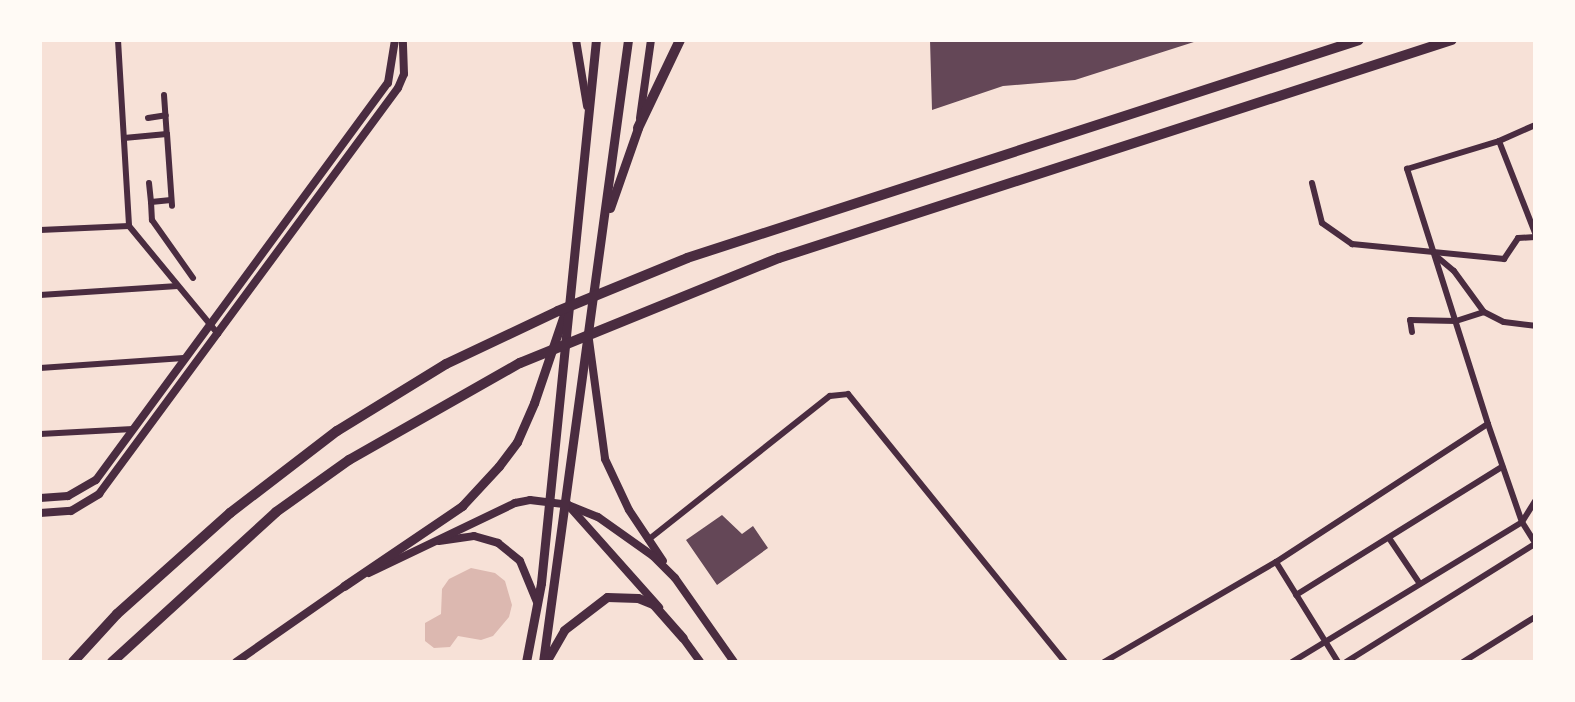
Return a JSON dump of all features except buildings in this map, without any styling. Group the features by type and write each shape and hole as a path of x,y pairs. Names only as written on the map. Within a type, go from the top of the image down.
{"highway":[{"path":"638,128 680,40"},
{"path":"73,662 117,614 230,513 337,431 446,364 483,346 687,258 1359,40"},
{"path":"112,662 276,512 349,460 479,385 681,294 1452,40"}],"main road":[{"path":"526,662 537,603 550,502 596,40"},
{"path":"545,662 628,40"},
{"path":"604,226 638,128"},
{"path":"344,586 462,506 499,466 517,442 534,402 571,294"},
{"path":"545,662 564,630 607,597 638,598 653,604 683,638"}],"street":[{"path":"118,40 129,226 218,334"},
{"path":"40,498 83,491 96,480 388,83 395,40"},
{"path":"40,513 71,511 99,494 398,88 404,74 403,40"},
{"path":"576,40 589,115"},
{"path":"638,128 651,40"},
{"path":"151,202 172,203 164,95"},
{"path":"148,118 166,115"},
{"path":"1346,662 1535,544 1522,522 1502,467 1407,169 1499,141 1535,125"},
{"path":"124,138 167,134"},
{"path":"1312,183 1322,223 1352,244 1504,260 1518,238 1535,235 1499,141"},
{"path":"149,183 152,220 193,278"},
{"path":"40,230 129,226"},
{"path":"1433,254 1454,271 1484,313 1503,321 1535,326"},
{"path":"40,295 178,285"},
{"path":"1412,332 1410,320 1456,321 1484,313"},
{"path":"589,340 605,459 649,540 734,662"},
{"path":"40,368 184,358"},
{"path":"649,540 830,396 844,392 852,397 1065,662"},
{"path":"1104,662 1276,562 1488,424"},
{"path":"40,434 132,429"},
{"path":"1296,595 1502,467"},
{"path":"1292,662 1522,522 1535,501"},
{"path":"236,662 344,586 429,542 515,503 550,502 568,505 615,527 675,578"},
{"path":"568,505 635,576 700,662"},
{"path":"429,542 474,536 498,543 528,572 537,603"},
{"path":"1390,538 1420,584"},
{"path":"1276,562 1338,662"},
{"path":"1463,662 1535,617"}],"shaded area":[{"path":"471,568 495,573 505,581 512,605 509,617 493,636 481,640 458,636 450,647 434,648 425,641 425,623 441,614 442,589 449,579"}]}
